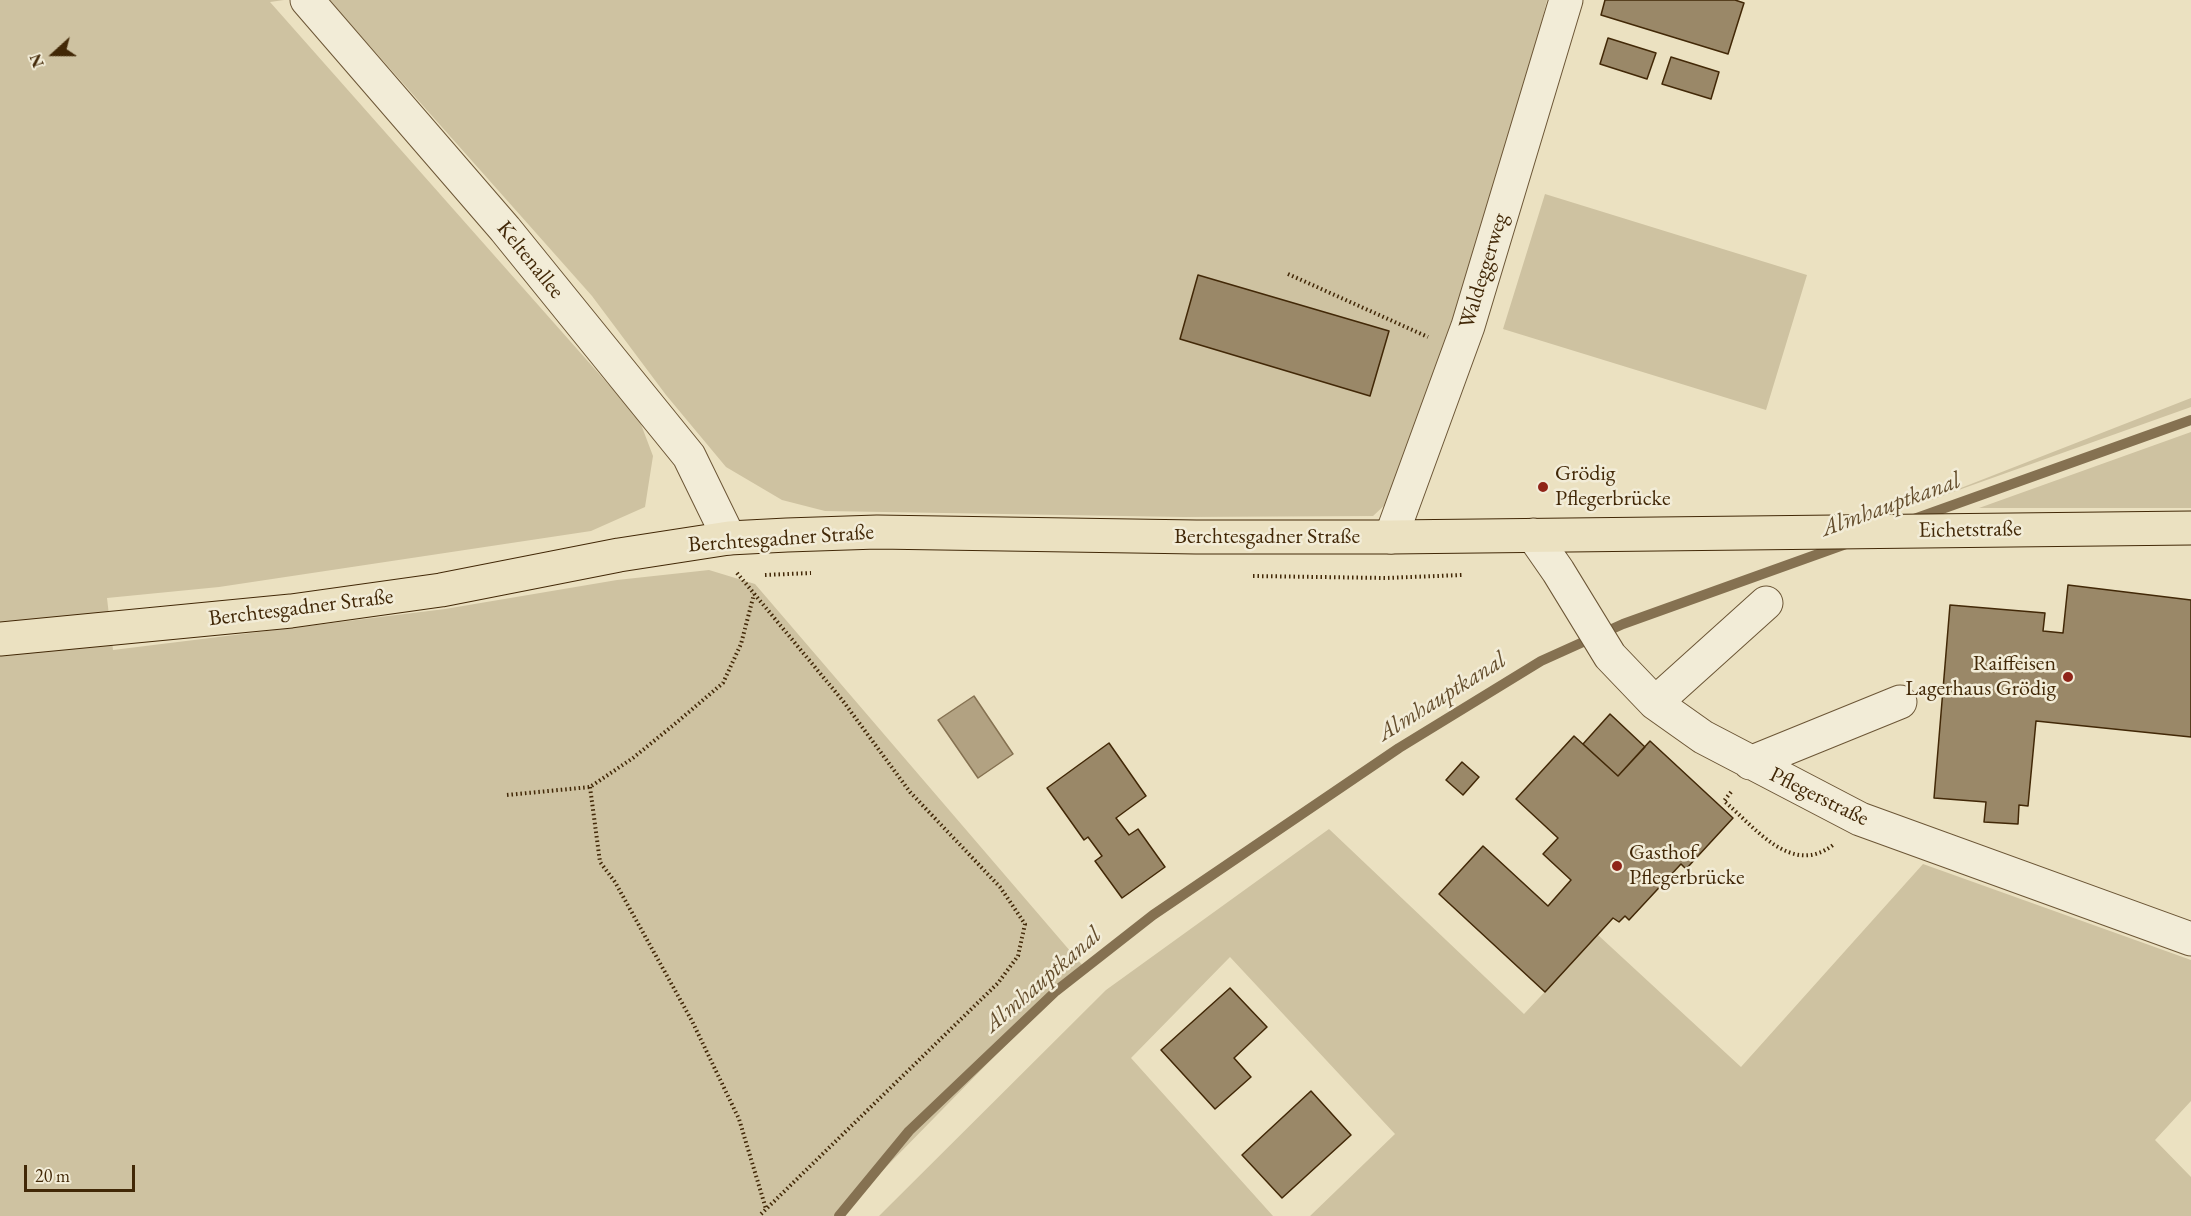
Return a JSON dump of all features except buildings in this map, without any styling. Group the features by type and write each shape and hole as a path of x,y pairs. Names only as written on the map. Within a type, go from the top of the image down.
{"main road":[{"name":"Eichetstraße","path":"1533,535 2191,528"},
{"name":"Berchtesgadner Straße","path":"0,639 291,611 441,590 619,555 729,538 877,532 1196,537 1533,535"}],"street":[{"name":"Keltenallee","path":"307,0 505,229 689,456 729,538"},
{"name":"Waldeggerweg","path":"1391,537 1459,349 1566,0"},
{"name":"Pflegerstraße","path":"1533,535 1610,656 1655,704 1703,737 1860,819 2191,939"},
{"path":"1655,704 1766,603"},
{"path":"1750,763 1900,702"}],"path":[{"path":"1288,274 1459,349"},
{"path":"740,576 843,701 910,792 1000,887 1025,924 1018,956 998,983 759,1216"},
{"path":"507,795 590,787 633,758 723,683 741,644 754,593"},
{"path":"1750,763 1724,801 1761,835 1786,852 1799,856 1818,854 1832,846 1860,819"},
{"path":"590,787 600,862 615,882 692,1021 740,1119 766,1209"}],"shaded area":[{"path":"0,0 284,0 270,2 639,419 653,456 645,507 591,531 219,587 107,598 113,650 445,609 617,580 709,570 755,584 1083,966 838,1216 0,1216"},
{"path":"329,0 1547,0 1506,165 1403,488 1373,516 1183,517 825,511 782,500 726,467 666,395 592,296"},
{"path":"1545,194 1807,275 1766,410 1503,329"},
{"path":"2191,398 2191,407 1925,502"},
{"path":"2191,432 2191,508 1979,508"},
{"path":"974,696 1013,754 978,778 938,720"},
{"path":"1329,829 1524,1014 1598,935 1741,1067 1923,864 2191,960 2191,1101 2155,1140 2191,1177 2191,1216 1310,1216 1395,1134 1230,957 1131,1058 1273,1216 879,1216 1106,990"}],"waterway":[{"name":"Almhauptkanal","path":"1914,519 2191,420"},
{"name":"Almhauptkanal","path":"839,1216 909,1131 1056,991 1153,915 1399,748 1541,661 1623,624 1846,544"}],"place":[{"name":"Grödig Pflegerbrücke","path":"1543,487"},
{"name":"Raiffeisen Lagerhaus Grödig","path":"2068,677"},
{"name":"Gasthof Pflegerbrücke","path":"1617,866"}]}
